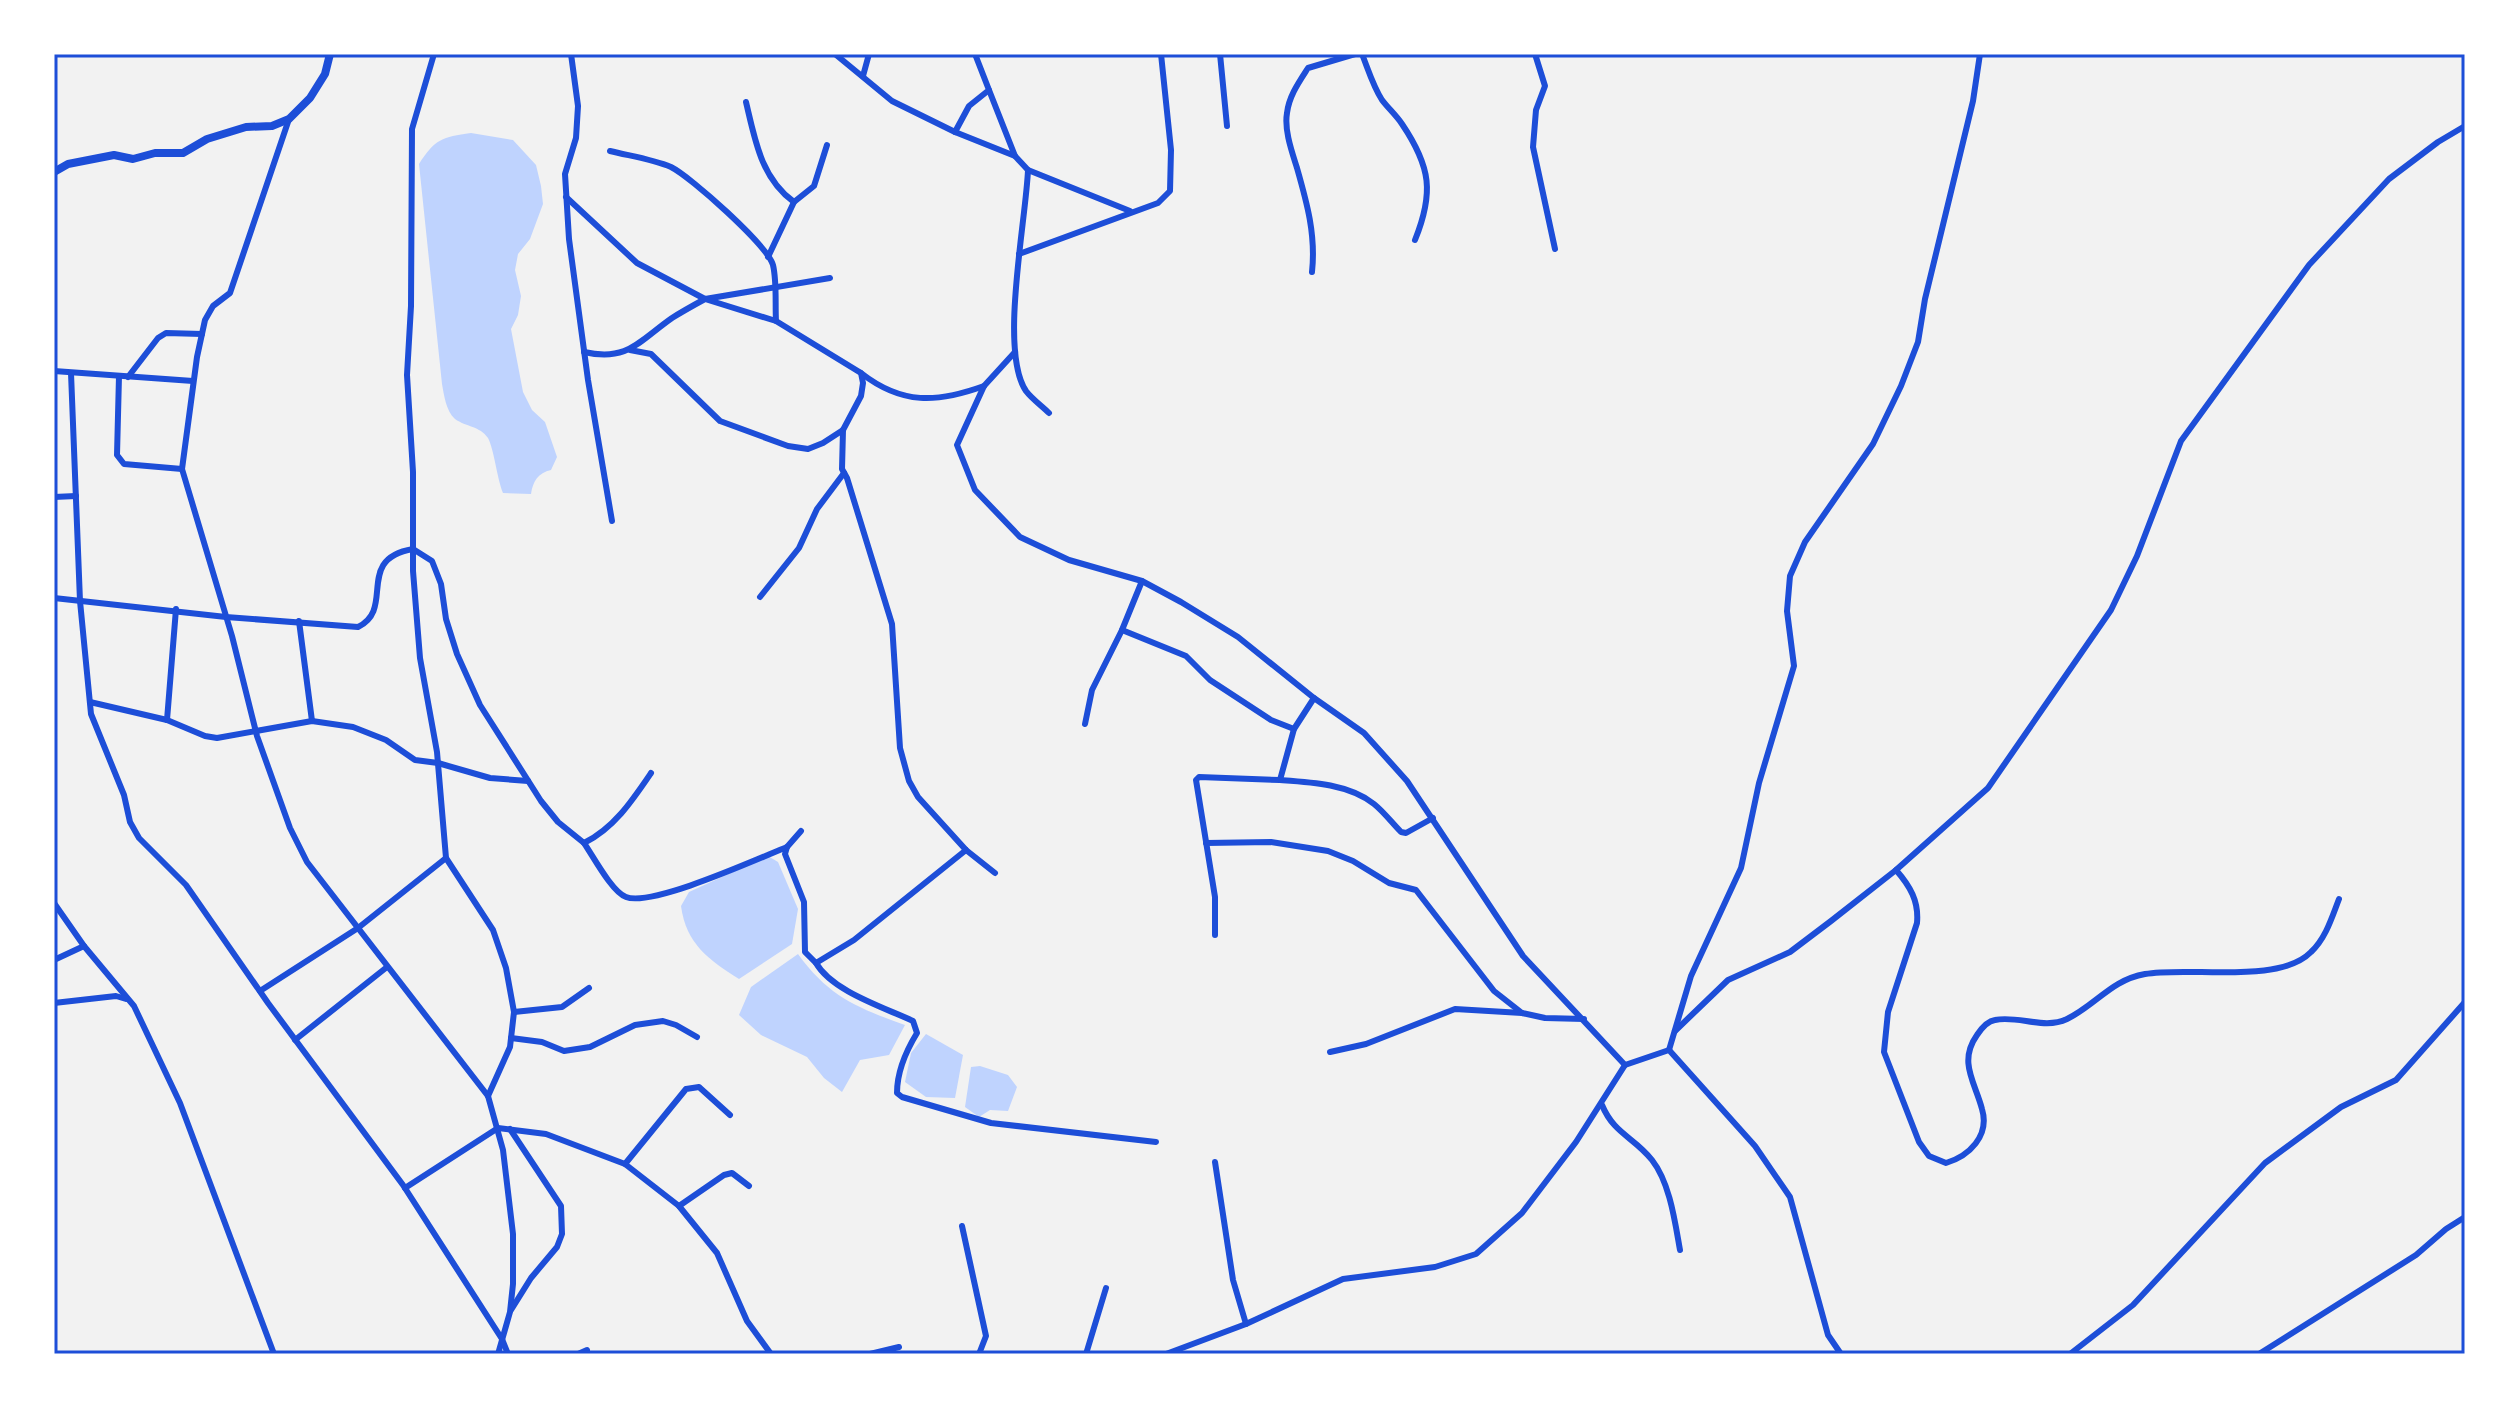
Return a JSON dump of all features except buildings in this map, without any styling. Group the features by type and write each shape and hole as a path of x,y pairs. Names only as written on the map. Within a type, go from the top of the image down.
{"street":[{"path":"54,172 68,164 114,155 133,159 155,153 183,153 207,139 246,127 272,126 289,119 310,98 325,74 330,54"},
{"path":"434,54 412,129 411,306 407,375 413,472 413,549 420,658 438,763 446,858 493,930 506,968 514,1012 510,1047 488,1096"},
{"path":"571,54 578,106 576,138 565,174 569,239 612,521"},
{"path":"835,54 892,101 955,132 1015,156"},
{"path":"863,76 869,54"},
{"path":"975,54 1015,156 1028,170 1130,211"},
{"path":"1019,254 1158,203 1170,191 1171,150 1161,54"},
{"path":"1220,54 1227,126"},
{"path":"1312,272 1315,247 1310,213 1291,147 1286,115 1292,94 1308,68 1355,54"},
{"path":"1362,54 1381,98 1400,121 1425,166 1429,190 1424,217 1415,240"},
{"path":"1535,54 1545,86 1536,110 1533,147 1555,249"},
{"path":"1669,1050 1691,976 1741,868 1759,783 1794,666 1787,611 1790,576 1805,542 1873,444 1918,342 1925,299 1973,101 1980,54"},
{"path":"955,132 969,106 989,90"},
{"path":"746,102 764,167 779,191 794,202"},
{"path":"289,119 230,293 213,306 202,334 182,469 256,731 295,839 307,862 488,1096 503,1150 513,1234 510,1312 498,1354"},
{"path":"1675,1031 1728,980 1790,952 1896,870 1988,788 2102,623 2137,556 2181,441 2309,265 2389,179 2465,126"},
{"path":"768,257 794,202 814,186 827,145"},
{"path":"610,151 672,168 722,205 759,244 773,264 776,321"},
{"path":"1028,170 1019,254 1015,365 1026,391 1049,413"},
{"path":"566,197 637,263 705,299 776,321 895,395 920,398 959,395 984,386"},
{"path":"584,352 604,356 630,350 705,299 830,278"},
{"path":"128,377 158,338 166,333 202,334"},
{"path":"630,350 651,354 720,421 740,430 788,446 808,449 843,430"},
{"path":"1015,352 984,386 957,445 975,490 1020,537 1069,560 1142,581 1238,637 1314,698 1364,733 1407,781 1523,956 1625,1065"},
{"path":"54,371 193,381"},
{"path":"71,373 80,601 91,714 124,795 130,822 139,838 186,885 295,1040 405,1188 502,1339 508,1354"},
{"path":"861,373 861,396 843,430 842,469 892,624 900,748 909,781 918,797 966,850 995,873"},
{"path":"119,376 117,455 124,464 182,469"},
{"path":"760,597 799,548 817,509 844,473"},
{"path":"54,497 76,496"},
{"path":"54,598 176,609 226,617 358,627 368,622 374,613 383,563 395,552 413,549 432,561 441,584 446,619 457,654 480,705 558,822 584,843 614,888 626,897 677,890 787,847"},
{"path":"1085,724 1092,690 1142,581"},
{"path":"167,720 176,609"},
{"path":"299,621 312,721"},
{"path":"1122,630 1186,656 1210,680 1271,720 1294,729"},
{"path":"1280,780 1294,729 1314,698"},
{"path":"90,702 167,720 217,738 312,721 353,727 386,740 415,760 438,763 490,778 528,781"},
{"path":"584,843 604,833 651,773"},
{"path":"1215,935 1215,897 1195,785 1199,777 1307,782 1358,793 1406,833 1433,818"},
{"path":"801,831 785,854 804,902 805,952 824,976 838,986 913,1021 917,1033 904,1059 897,1093 991,1123 1156,1142"},
{"path":"1206,843 1271,842 1328,851 1353,861 1389,883 1416,890 1494,991 1522,1013"},
{"path":"816,963 854,940 966,850"},
{"path":"260,991 358,928 446,858"},
{"path":"1896,870 1909,885 1918,908 1917,923 1888,1012 1884,1052 1919,1142 1929,1156 1946,1163 1972,1150 1980,1138 1984,1112 1967,1067 1975,1036 1987,1023 1996,1019 2052,1024 2066,1020 2118,982 2145,974 2253,972 2298,961 2311,953 2325,933 2339,899"},
{"path":"54,903 84,946 134,1006 180,1103 274,1354"},
{"path":"54,960 84,946"},
{"path":"295,1040 387,967"},
{"path":"514,1012 562,1007 589,988"},
{"path":"54,1003 116,996 126,999"},
{"path":"2070,1354 2133,1305 2265,1163 2341,1107 2396,1080 2465,1002"},
{"path":"1330,1052 1366,1044 1455,1009 1584,1019"},
{"path":"511,1038 542,1042 564,1051 590,1047 635,1025 663,1021 697,1037"},
{"path":"1166,1354 1246,1324 1343,1279 1435,1267 1476,1254 1522,1213 1602,1105 1625,1065 1669,1050"},
{"path":"1669,1050 1755,1146 1790,1197 1828,1335 1841,1354"},
{"path":"625,1164 686,1089 699,1087 730,1115"},
{"path":"1602,1105 1612,1126 1651,1158 1661,1173 1680,1250"},
{"path":"405,1188 498,1128 546,1134 625,1164 679,1206 717,1253 747,1321 771,1354"},
{"path":"510,1129 561,1206 562,1234 557,1247 531,1278 510,1312"},
{"path":"1215,1162 1233,1280 1246,1324"},
{"path":"679,1206 724,1175 732,1173 749,1186"},
{"path":"2259,1354 2416,1255 2465,1217"},
{"path":"962,1226 986,1336 979,1354"},
{"path":"1086,1354 1106,1288"},
{"path":"870,1354 899,1347"},
{"path":"578,1354 587,1350"}],"water":[{"path":"471,133 513,140 536,165 541,186 543,204 530,239 518,254 515,270 521,296 518,315 511,329 523,392 532,410 545,422 557,457 551,470 537,478 531,494 503,493 488,438 452,416 442,384 419,164 440,141"},
{"path":"768,856 778,862 798,909 792,944 739,979 701,950 688,931 681,906 689,892"},
{"path":"798,954 833,991 873,1013 905,1025 889,1055 860,1060 842,1092 824,1078 807,1057 761,1035 739,1015 751,987"},
{"path":"926,1034 963,1055 955,1098 926,1097 905,1082 911,1053"},
{"path":"980,1066 1008,1075 1017,1087 1008,1111 990,1110 979,1117 965,1107 971,1067"}]}
